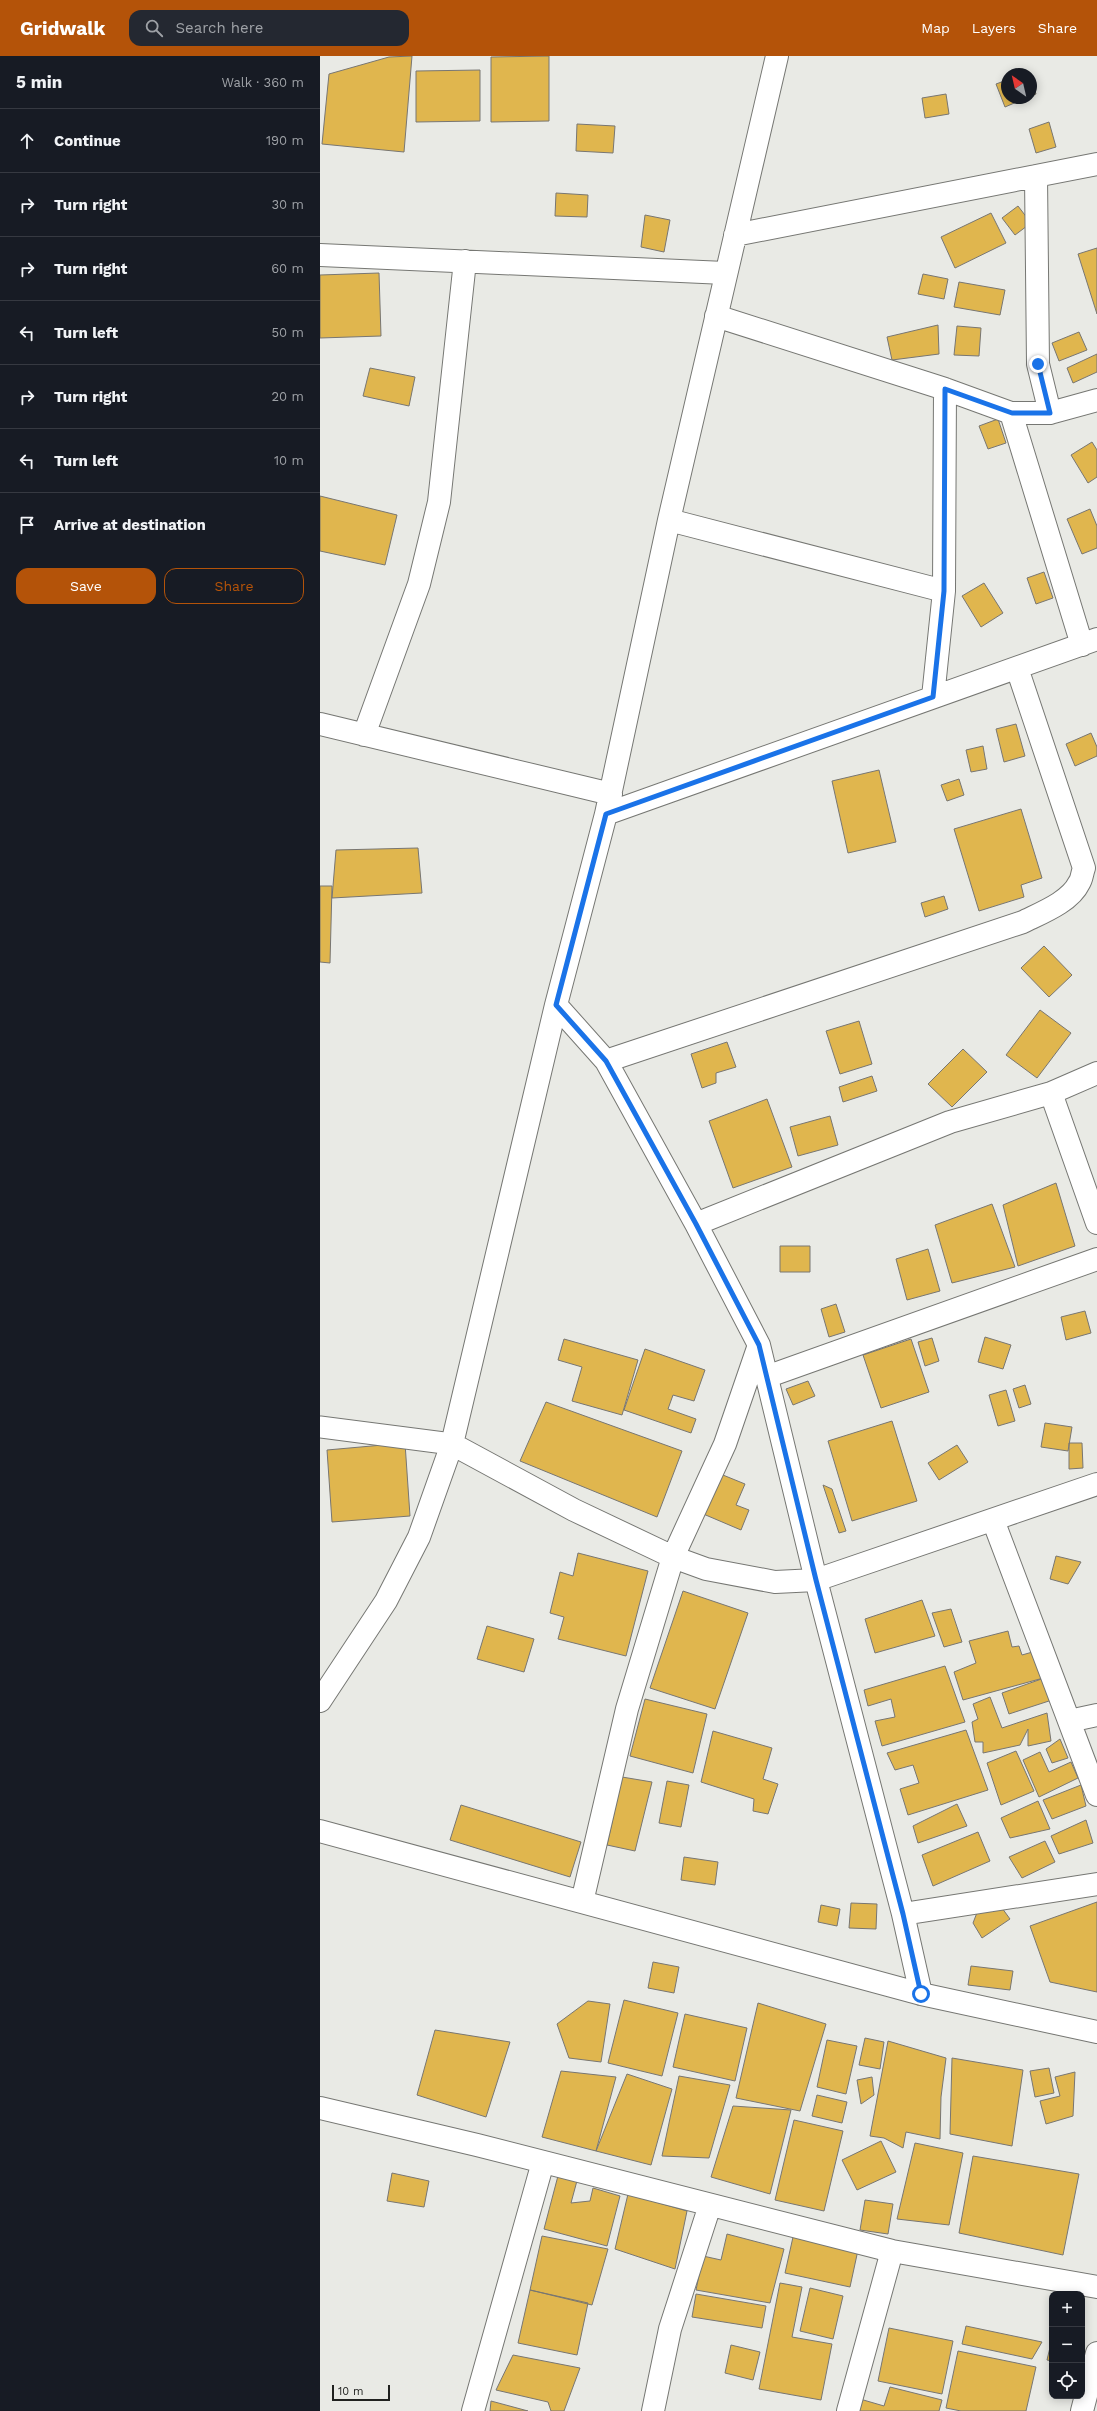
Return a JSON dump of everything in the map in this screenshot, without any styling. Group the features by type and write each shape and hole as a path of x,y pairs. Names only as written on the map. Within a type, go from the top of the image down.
{"street":[{"path":"320,1701 386,1601 419,1537 452,1444 556,1005 608,804 669,520 725,273 777,56"},
{"path":"734,235 1097,164"},
{"path":"1036,176 1038,364 1050,413"},
{"path":"320,256 725,273"},
{"path":"364,734 419,584 439,502 465,261"},
{"path":"716,316 945,389 1012,413 1050,413 1097,400"},
{"path":"933,697 944,591 945,389"},
{"path":"320,724 364,734 608,804 933,697 1090,642 1012,413"},
{"path":"669,520 944,591"},
{"path":"606,1061 1023,922 1054,906 1072,892 1079,883 1084,868 1017,668"},
{"path":"556,1005 606,1061 696,1224 759,1345 816,1580 903,1914 921,1994"},
{"path":"696,1224 950,1122 1051,1093 1097,1073"},
{"path":"1051,1093 1097,1222"},
{"path":"766,1377 1097,1259"},
{"path":"582,1902 627,1709 673,1557 725,1444 759,1345"},
{"path":"452,1444 574,1510 673,1557 706,1570 775,1582 816,1580 1097,1484"},
{"path":"992,1520 1097,1796"},
{"path":"1069,1722 1097,1715"},
{"path":"320,1831 921,1994 1097,2032"},
{"path":"903,1914 1097,1884"},
{"path":"320,2108 543,2162 892,2252 1097,2286"},
{"path":"473,2411 543,2162"},
{"path":"653,2411 670,2330 710,2205"},
{"path":"848,2411 892,2252"},
{"path":"1082,2411 1097,2354"}],"lane":[{"path":"320,1427 452,1444"}],"building":[{"path":"412,56 404,152 322,144 329,74 389,57"},
{"path":"549,56 549,121 491,122 491,57"},
{"path":"480,70 480,121 416,122 416,71"},
{"path":"1001,82 1001,97 996,84"},
{"path":"946,94 949,114 925,118 922,98"},
{"path":"1004,104 1012,104 1005,107"},
{"path":"1049,122 1056,147 1036,153 1029,129"},
{"path":"577,124 615,126 613,153 576,151"},
{"path":"556,193 588,195 587,217 555,216"},
{"path":"1018,206 1031,223 1015,235 1002,218"},
{"path":"991,213 1006,243 955,268 941,237"},
{"path":"645,215 670,220 664,252 641,247"},
{"path":"1097,248 1097,314 1078,254"},
{"path":"379,273 381,336 320,338 320,275"},
{"path":"923,274 948,279 944,299 918,294"},
{"path":"959,282 1005,290 1000,315 954,307"},
{"path":"938,325 939,354 892,360 887,337"},
{"path":"957,326 981,328 979,356 954,355"},
{"path":"1079,332 1087,350 1059,361 1052,343"},
{"path":"1097,354 1097,372 1073,383 1067,368"},
{"path":"370,368 415,377 409,406 363,396"},
{"path":"998,419 1006,443 988,449 979,426"},
{"path":"1092,442 1097,450 1097,477 1088,483 1071,455"},
{"path":"320,496 397,515 385,565 320,551"},
{"path":"1090,509 1097,526 1097,548 1082,554 1067,519"},
{"path":"1044,572 1053,598 1036,604 1027,578"},
{"path":"984,583 1003,613 981,627 962,596"},
{"path":"1016,724 1025,756 1004,762 996,729"},
{"path":"1091,733 1097,747 1097,756 1075,766 1066,744"},
{"path":"983,746 987,769 971,772 966,750"},
{"path":"879,770 896,842 848,853 832,781"},
{"path":"959,779 964,795 947,801 941,785"},
{"path":"1021,809 1042,878 1021,885 1024,897 979,911 954,829"},
{"path":"418,848 422,893 332,898 336,850"},
{"path":"320,886 332,886 330,963 320,962"},
{"path":"944,896 948,909 925,917 921,903"},
{"path":"1044,946 1072,975 1049,997 1021,968"},
{"path":"1040,1010 1071,1033 1037,1078 1006,1055"},
{"path":"859,1021 872,1064 840,1074 826,1031"},
{"path":"727,1042 736,1067 716,1073 716,1083 702,1088 691,1054"},
{"path":"963,1049 987,1072 952,1107 928,1084"},
{"path":"872,1076 877,1091 843,1102 839,1087"},
{"path":"767,1099 792,1167 733,1188 709,1121"},
{"path":"830,1116 838,1145 798,1156 790,1127"},
{"path":"1056,1183 1075,1246 1018,1266 1003,1205"},
{"path":"992,1204 1015,1267 952,1283 935,1225"},
{"path":"780,1246 810,1246 810,1272 780,1272"},
{"path":"928,1249 940,1291 907,1300 896,1259"},
{"path":"836,1304 845,1332 829,1337 821,1309"},
{"path":"1085,1311 1091,1333 1066,1340 1061,1317"},
{"path":"985,1337 1011,1345 1003,1369 978,1362"},
{"path":"932,1338 939,1361 925,1366 918,1342"},
{"path":"564,1339 638,1360 622,1415 572,1401 582,1367 558,1360"},
{"path":"911,1339 929,1392 881,1408 863,1355"},
{"path":"645,1349 705,1370 694,1401 673,1395 668,1409 696,1419 691,1433 624,1410"},
{"path":"808,1381 815,1396 793,1405 786,1389"},
{"path":"1025,1385 1031,1404 1019,1408 1013,1389"},
{"path":"1006,1390 1015,1421 998,1426 989,1395"},
{"path":"546,1402 682,1451 657,1517 520,1461"},
{"path":"892,1421 917,1501 852,1521 828,1441"},
{"path":"1045,1423 1072,1427 1068,1451 1041,1447"},
{"path":"405,1443 410,1516 332,1522 327,1450"},
{"path":"1069,1443 1082,1443 1083,1468 1069,1469"},
{"path":"957,1445 968,1462 939,1480 928,1463"},
{"path":"718,1473 745,1484 736,1505 749,1510 741,1530 701,1513"},
{"path":"823,1485 832,1489 846,1531 839,1533"},
{"path":"578,1553 648,1571 626,1656 558,1639 564,1617 550,1613 560,1572 573,1576"},
{"path":"1056,1556 1081,1562 1068,1584 1050,1579"},
{"path":"683,1591 748,1613 715,1709 650,1688"},
{"path":"922,1600 935,1636 875,1653 865,1619"},
{"path":"951,1609 962,1642 944,1647 932,1613"},
{"path":"487,1626 534,1639 524,1672 477,1659"},
{"path":"1008,1631 1012,1647 1019,1646 1022,1655 1036,1651 1047,1677 963,1700 954,1672 976,1663 969,1641"},
{"path":"945,1666 965,1722 882,1746 875,1721 895,1717 891,1699 868,1706 864,1690"},
{"path":"1047,1677 1052,1700 1009,1714 1002,1693"},
{"path":"990,1697 1002,1728 1047,1713 1051,1741 1028,1746 1028,1729 1020,1745 983,1753 983,1742 975,1742 972,1722 978,1719 973,1704"},
{"path":"645,1699 707,1714 693,1773 630,1756"},
{"path":"966,1730 988,1790 908,1815 900,1789 919,1783 913,1765 895,1770 887,1753"},
{"path":"713,1731 772,1748 763,1779 778,1784 768,1814 753,1811 754,1799 701,1782"},
{"path":"1060,1739 1068,1758 1052,1763 1046,1749"},
{"path":"1016,1751 1034,1791 1001,1805 987,1763"},
{"path":"1040,1752 1049,1772 1071,1762 1078,1778 1039,1797 1023,1760"},
{"path":"622,1777 652,1782 635,1851 607,1845"},
{"path":"667,1781 689,1785 681,1827 659,1823"},
{"path":"1081,1785 1086,1806 1052,1819 1043,1800"},
{"path":"1038,1801 1050,1829 1010,1838 1001,1818"},
{"path":"957,1804 967,1826 918,1843 913,1826"},
{"path":"461,1805 581,1842 570,1877 450,1840"},
{"path":"1086,1820 1093,1843 1059,1854 1051,1836"},
{"path":"978,1832 990,1861 933,1886 922,1855"},
{"path":"1045,1841 1055,1862 1022,1878 1009,1857"},
{"path":"684,1857 718,1862 715,1885 681,1880"},
{"path":"1097,1902 1097,1992 1050,1982 1030,1926"},
{"path":"851,1903 877,1904 876,1929 849,1928"},
{"path":"821,1905 840,1909 837,1926 818,1922"},
{"path":"1002,1908 1010,1919 982,1938 973,1923 978,1910"},
{"path":"653,1962 679,1967 674,1993 648,1988"},
{"path":"971,1966 1013,1971 1010,1990 968,1985"},
{"path":"624,2000 678,2013 662,2076 608,2063"},
{"path":"588,2001 610,2004 601,2062 569,2058 557,2024"},
{"path":"758,2003 826,2024 800,2111 736,2098"},
{"path":"685,2014 747,2028 735,2081 673,2067"},
{"path":"435,2030 510,2042 486,2117 417,2095"},
{"path":"865,2038 884,2042 880,2069 859,2065"},
{"path":"827,2040 857,2046 846,2094 817,2087"},
{"path":"888,2041 946,2058 941,2097 940,2139 906,2132 903,2148 884,2138 870,2136"},
{"path":"952,2058 1023,2070 1012,2146 950,2134"},
{"path":"1049,2068 1054,2093 1035,2097 1030,2071"},
{"path":"561,2071 616,2077 596,2151 542,2137"},
{"path":"1075,2072 1073,2116 1046,2124 1040,2101 1060,2096 1055,2077"},
{"path":"627,2074 672,2089 651,2165 596,2151"},
{"path":"679,2076 730,2085 709,2158 662,2156"},
{"path":"872,2077 874,2095 861,2104 857,2080"},
{"path":"817,2095 847,2102 842,2123 812,2116"},
{"path":"733,2106 791,2110 770,2194 711,2177"},
{"path":"794,2120 843,2131 824,2211 775,2200"},
{"path":"881,2141 896,2172 857,2190 842,2160"},
{"path":"915,2143 963,2153 949,2225 897,2219"},
{"path":"973,2156 1079,2174 1063,2255 959,2233"},
{"path":"559,2172 578,2177 571,2203 590,2201 593,2188 620,2196 607,2246 544,2229"},
{"path":"392,2173 429,2181 424,2207 387,2201"},
{"path":"628,2194 687,2211 675,2269 615,2249"},
{"path":"865,2200 893,2204 888,2234 860,2230"},
{"path":"727,2234 784,2249 770,2303 696,2290 703,2256 721,2260"},
{"path":"542,2236 608,2249 592,2305 530,2290"},
{"path":"793,2237 858,2250 850,2287 785,2273"},
{"path":"780,2283 802,2287 792,2337 832,2344 821,2400 759,2389"},
{"path":"810,2288 843,2296 833,2339 800,2331"},
{"path":"530,2290 588,2303 577,2355 518,2343"},
{"path":"696,2294 766,2306 762,2328 692,2317"},
{"path":"966,2326 1042,2342 1032,2359 962,2344"},
{"path":"889,2328 953,2341 942,2394 878,2381"},
{"path":"731,2345 760,2352 753,2380 725,2373"},
{"path":"958,2351 1036,2367 1026,2411 961,2411 946,2408"},
{"path":"513,2355 580,2368 564,2411 551,2411 548,2402 496,2390"},
{"path":"890,2387 942,2400 939,2411 856,2411 860,2399 884,2406"},
{"path":"491,2401 528,2411 490,2411"}],"route":[{"path":"921,1994 903,1914 816,1580 759,1345 696,1224 606,1061 556,1005 606,814 933,697 944,591 945,389 1012,413 1050,413 1038,364"}]}
